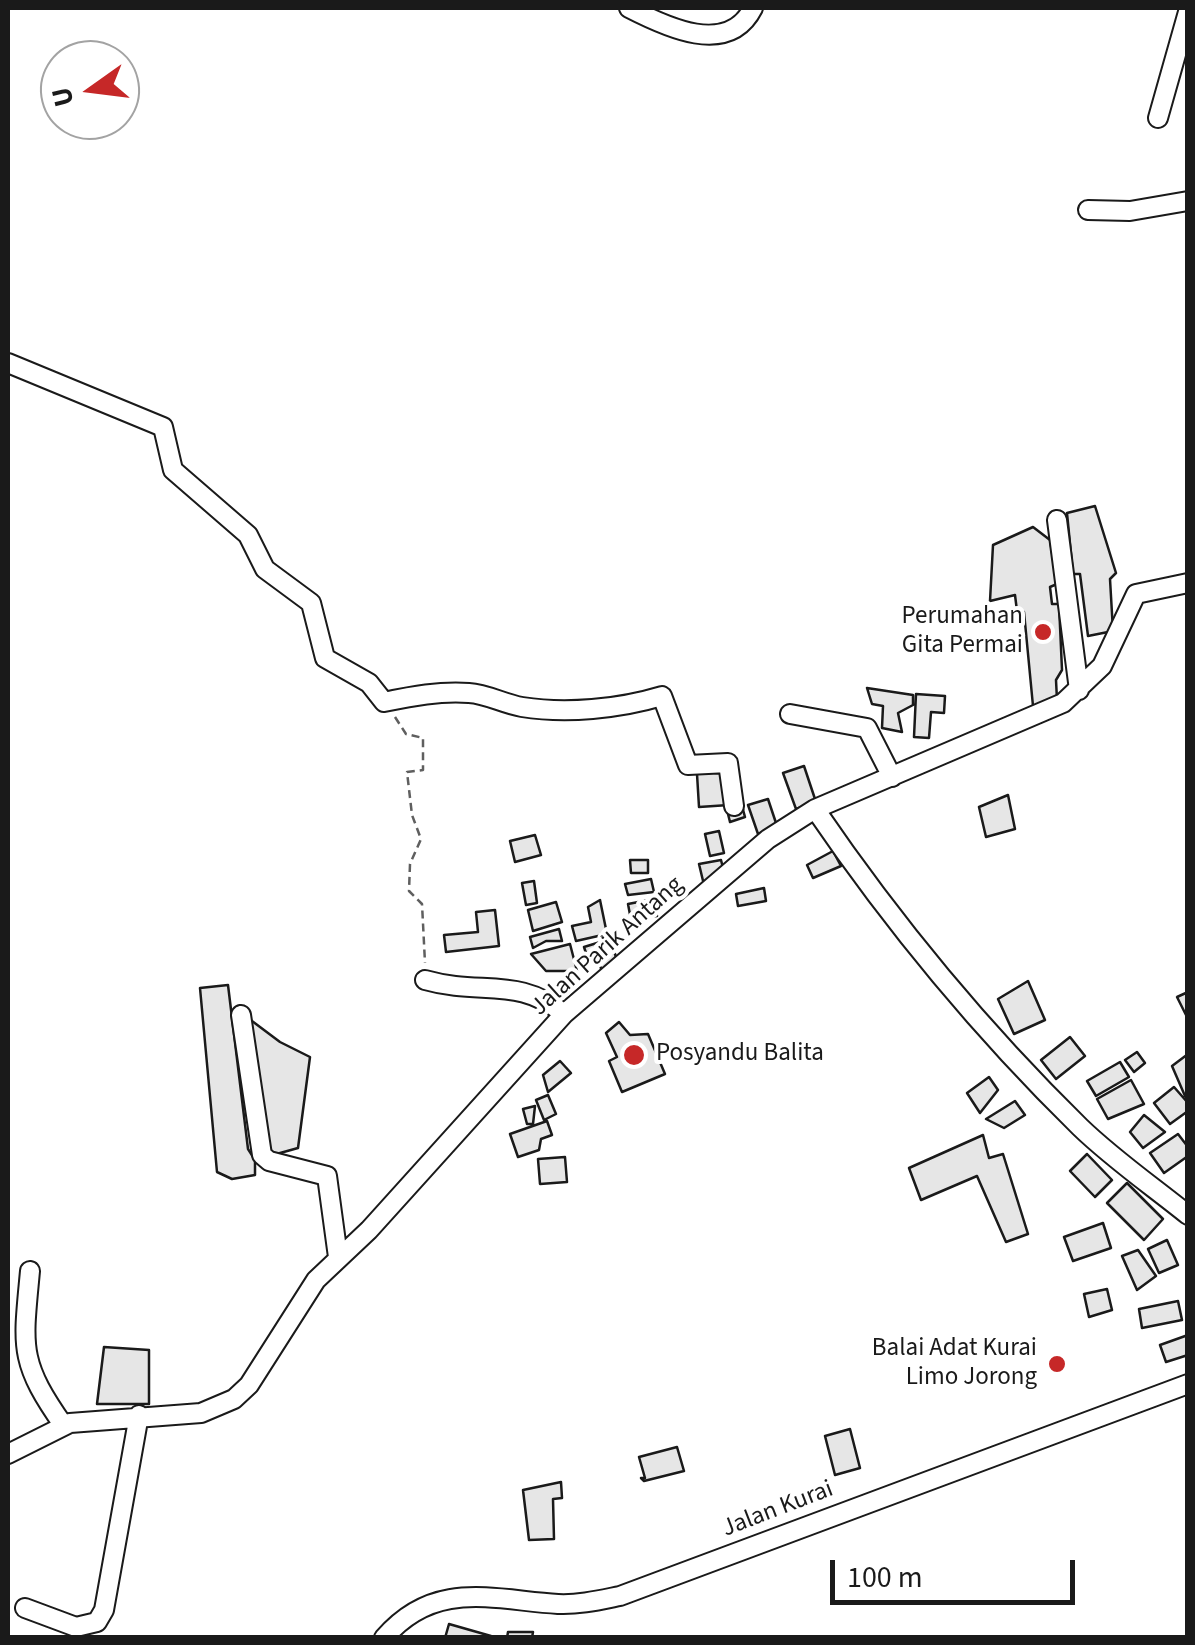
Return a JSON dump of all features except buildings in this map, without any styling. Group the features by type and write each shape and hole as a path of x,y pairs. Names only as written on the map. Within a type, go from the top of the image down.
{"street":[{"path":"629,8 684,33 727,34 740,28 753,8"},
{"path":"1158,118 1188,12"},
{"path":"1088,210 1130,211 1188,201"},
{"path":"8,363 163,426 173,470 248,535 265,568 311,603 325,658 368,683 384,702 433,692 475,693 520,707 554,709 633,705 662,696 688,766 728,763 734,806"},
{"path":"1056,520 1078,690"},
{"name":"Jalan Parik Antang","path":"8,1454 64,1426 139,1415 201,1412 234,1399 249,1384 297,1304 564,1014 768,839 815,809 1040,716 1078,690 1102,666 1136,594 1188,583"},
{"path":"790,714 867,728 892,777"},
{"path":"815,809 872,893 1014,1057 1082,1129 1188,1215"},
{"path":"426,980 458,989 531,992 564,1014"},
{"path":"241,1014 262,1155 269,1161 327,1176 338,1258"},
{"path":"30,1271 16,1338 31,1378 64,1426"},
{"name":"Jalan Kurai","path":"384,1638 411,1614 438,1600 497,1594 558,1604 620,1596 1188,1384"},
{"path":"25,1608 76,1627 98,1622 104,1610 139,1415"}],"path":[{"path":"384,702 406,734 423,738 423,770 407,772 406,785 421,839 410,864 410,891 422,904 426,980"}],"place":[{"name":"Perumahan Gita Permai","path":"1043,632"},
{"name":"Posyandu Balita","path":"634,1055"},
{"name":"Balai Adat Kurai Limo Jorong","path":"1057,1364"}]}
